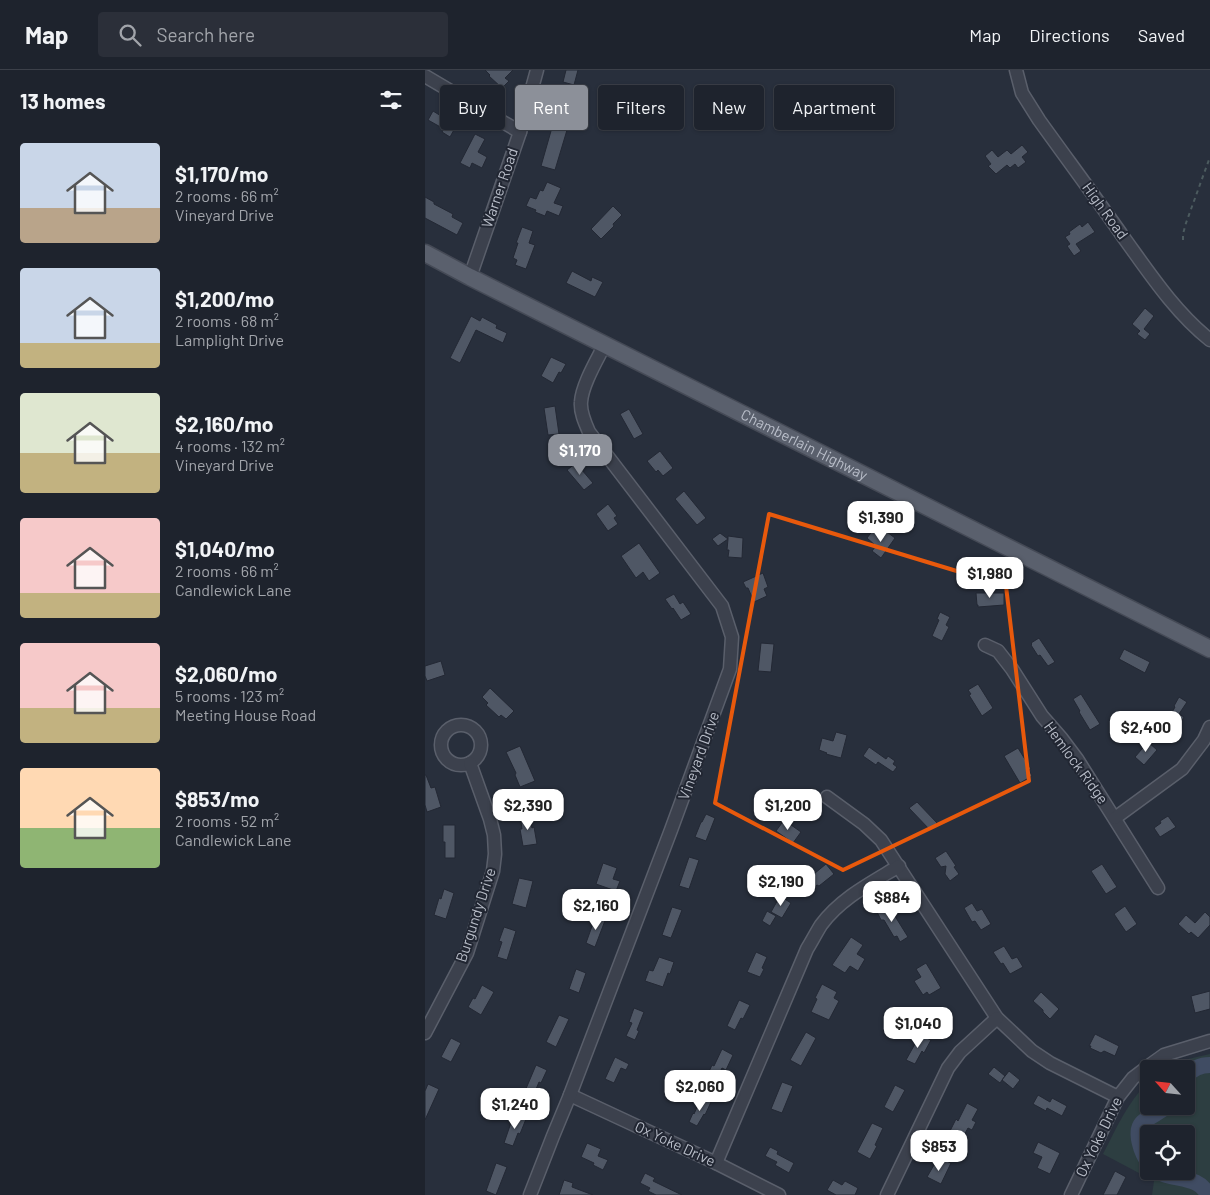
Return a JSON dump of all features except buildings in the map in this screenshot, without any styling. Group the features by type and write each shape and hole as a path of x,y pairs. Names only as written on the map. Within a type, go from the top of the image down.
{"main road":[{"name":"Chamberlain Highway","path":"425,253 1210,649"}],"street":[{"name":"Warner Road","path":"470,277 520,132 537,70"},
{"name":"High Road","path":"1016,70 1022,93 1039,120 1163,292 1189,322 1210,340"},
{"path":"425,76 520,132"},
{"name":"Vineyard Drive","path":"530,1195 571,1095 730,669 732,637 722,606 589,432 583,419 581,402 587,381 605,344"},
{"name":"Hemlock Ridge","path":"985,646 998,651 1012,668 1042,716 1077,759 1158,888"},
{"path":"1115,818 1182,769 1207,742 1210,727"},
{"name":"Burgundy Drive","path":"425,1033 429,1015 467,953 493,871 495,854 494,835 470,763"},
{"path":"827,797 864,824 881,840 997,1018 1032,1051 1050,1063 1118,1097"},
{"path":"716,1163 807,949 821,926 834,910 853,893 899,866"},
{"path":"887,1195 948,1068 960,1052 997,1018"},
{"name":"Ox Yoke Drive","path":"1071,1195 1118,1097 1133,1078 1164,1055 1210,1041"},
{"name":"Ox Yoke Drive","path":"571,1095 716,1163 779,1195"}],"path":[{"path":"1183,240 1184,229 1210,157"}],"highlighted area":[{"path":"769,514 1006,586 1029,781 843,870 715,803"}],"shaded area":[{"path":"1210,1054 1210,1195 1152,1195 1154,1181 1152,1180 1195,1180 1195,1125 1140,1125 1140,1174 1103,1154 1128,1107 1140,1090 1140,1115 1195,1115 1195,1060 1186,1060"}],"waterway":[{"path":"1195,1069 1210,1065"},
{"path":"1141,1125 1154,1115"},
{"path":"1140,1126 1140,1142"},
{"path":"1188,1180 1199,1184 1208,1195"}]}
